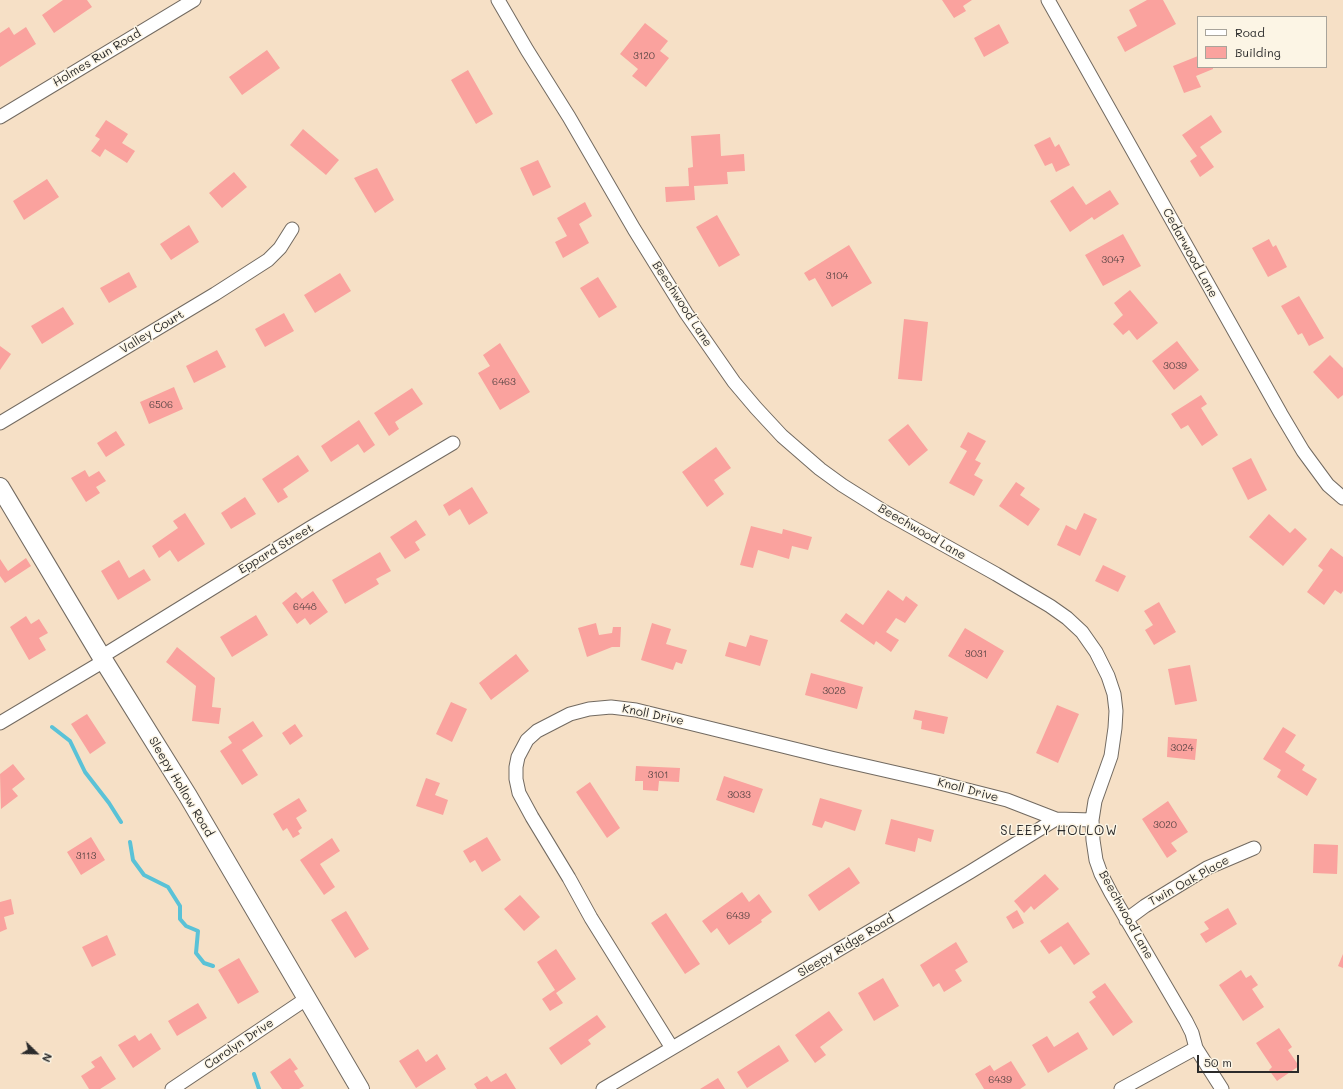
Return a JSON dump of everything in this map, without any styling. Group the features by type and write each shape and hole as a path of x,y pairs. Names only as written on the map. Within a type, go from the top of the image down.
{"main road":[{"name":"Sleepy Hollow Road","path":"0,487 102,659 188,796 360,1089"}],"street":[{"name":"Holmes Run Road","path":"0,117 194,0"},
{"name":"Beechwood Lane","path":"498,0 569,117 634,229 686,313 734,382 756,408 782,436 820,469 842,485 885,512 1050,606 1067,618 1082,632 1096,652 1108,676 1114,694 1116,711 1115,728 1110,756 1095,801 1092,820 1096,860 1101,874 1126,920 1186,1021 1192,1033 1196,1048 1222,1089"},
{"name":"Cedarwood Lane","path":"1048,0 1281,414 1303,451 1328,485 1343,498"},
{"name":"Valley Court","path":"0,423 215,294 268,260 280,248 292,229"},
{"name":"Eppard Street","path":"0,723 304,532 453,443"},
{"name":"Knoll Drive","path":"672,1048 592,918 532,817 520,793 516,779 518,757 527,740 537,730 570,714 589,709 611,707 636,710 985,794 1007,800 1056,820"},
{"path":"1056,820 1092,820"},
{"name":"Sleepy Ridge Road","path":"603,1089 1056,820"},
{"name":"Twin Oak Place","path":"1126,920 1145,906 1208,868 1254,848"},
{"name":"Carolyn Drive","path":"172,1089 306,999"},
{"path":"1121,1089 1196,1048"}],"building":[{"path":"63,0 87,0 92,7 54,33 42,15"},
{"path":"942,0 972,0 963,6 966,11 954,18"},
{"path":"1147,0 1163,0 1176,24 1125,52 1117,37 1137,26 1129,10"},
{"path":"645,23 668,41 660,51 669,58 646,87 632,76 638,69 620,54"},
{"path":"999,24 1009,43 984,57 974,38"},
{"path":"9,27 14,35 26,27 36,44 0,67 0,33"},
{"path":"267,50 280,68 242,95 229,77"},
{"path":"1197,56 1197,68 1213,69 1196,76 1201,87 1184,93 1173,66"},
{"path":"468,70 493,114 476,124 451,80"},
{"path":"1211,115 1222,132 1200,147 1214,167 1200,177 1190,161 1197,156 1182,135"},
{"path":"106,120 128,134 122,143 135,151 127,163 105,149 100,157 91,151 100,139 95,136"},
{"path":"303,129 339,160 326,175 290,145"},
{"path":"720,134 721,156 744,154 745,171 727,172 728,184 694,186 695,200 666,202 665,187 689,186 688,168 693,167 691,136"},
{"path":"1050,137 1055,147 1059,144 1070,165 1056,172 1052,163 1045,166 1034,145"},
{"path":"538,160 551,187 533,196 520,168"},
{"path":"377,168 394,200 375,213 354,178"},
{"path":"234,172 247,187 222,208 209,193"},
{"path":"47,179 59,197 24,220 13,201"},
{"path":"1073,186 1086,205 1110,190 1119,204 1094,220 1092,217 1070,232 1050,201"},
{"path":"585,202 592,216 579,224 589,243 563,258 555,242 567,236 557,218"},
{"path":"717,215 740,255 719,267 696,227"},
{"path":"189,225 199,242 171,260 160,244"},
{"path":"1123,234 1141,266 1103,286 1085,255"},
{"path":"1269,239 1273,247 1276,245 1287,267 1268,277 1252,248"},
{"path":"849,245 872,283 832,307 815,278 809,281 804,273"},
{"path":"129,272 137,287 109,303 100,288"},
{"path":"340,273 351,291 315,313 304,295"},
{"path":"598,277 617,307 599,318 580,288"},
{"path":"1130,290 1158,323 1137,340 1129,330 1123,335 1113,324 1123,315 1114,303"},
{"path":"1299,296 1324,338 1309,346 1302,333 1298,335 1281,306"},
{"path":"63,307 74,324 42,344 31,326"},
{"path":"284,313 294,331 265,347 255,329"},
{"path":"904,319 928,322 922,381 898,379"},
{"path":"1177,341 1199,370 1174,390 1152,361"},
{"path":"500,343 530,392 500,410 478,373 490,366 483,355"},
{"path":"0,346 11,354 0,370"},
{"path":"217,350 226,367 194,383 186,366"},
{"path":"1330,355 1343,368 1343,395 1338,399 1313,372"},
{"path":"174,387 183,409 149,424 140,402"},
{"path":"412,388 423,404 395,422 399,429 389,436 374,413"},
{"path":"1201,395 1207,404 1201,408 1218,435 1202,446 1188,425 1181,429 1171,414"},
{"path":"359,420 375,445 364,453 358,444 331,462 321,446"},
{"path":"908,424 928,450 909,466 888,440"},
{"path":"116,431 125,445 106,457 97,443"},
{"path":"968,432 986,441 975,460 981,463 974,475 983,480 974,496 949,483 967,451 960,447"},
{"path":"716,447 731,468 714,480 724,494 707,507 682,472"},
{"path":"298,455 309,471 283,489 288,497 278,503 262,479"},
{"path":"1251,458 1267,490 1248,500 1232,468"},
{"path":"85,470 89,477 99,471 106,481 96,487 100,493 86,502 71,478"},
{"path":"1016,482 1025,488 1020,495 1040,509 1028,526 999,506"},
{"path":"472,487 488,513 469,525 460,509 449,516 443,505"},
{"path":"245,497 256,514 231,529 221,513"},
{"path":"185,513 205,544 178,562 170,550 159,558 152,546 178,528 173,521"},
{"path":"1084,513 1097,519 1080,556 1057,545 1066,525 1076,530"},
{"path":"1269,514 1290,533 1295,528 1307,539 1283,566 1249,537"},
{"path":"416,520 426,535 415,542 420,550 405,559 390,537"},
{"path":"751,526 782,534 783,529 812,537 808,550 792,546 789,559 758,550 753,568 740,565"},
{"path":"1331,548 1343,557 1343,591 1341,594 1335,590 1324,605 1307,592 1323,570 1318,566"},
{"path":"380,552 391,571 376,579 379,584 345,604 332,580"},
{"path":"26,558 31,566 5,583 0,576 0,559 8,571"},
{"path":"119,560 129,578 144,569 151,580 118,600 101,571"},
{"path":"1103,565 1126,576 1118,592 1095,581"},
{"path":"888,590 903,601 906,596 918,605 905,623 896,618 886,632 899,640 891,652 876,641 874,645 840,621 846,613 863,625"},
{"path":"313,591 328,612 310,625 305,618 297,624 282,603 296,592 302,599"},
{"path":"1159,602 1176,632 1154,645 1145,630 1153,625 1144,611"},
{"path":"256,615 268,635 232,657 220,637"},
{"path":"26,616 31,624 39,619 48,633 39,638 46,650 29,660 10,627"},
{"path":"596,623 599,635 612,633 613,627 621,627 620,647 612,647 587,657 578,628"},
{"path":"652,623 671,629 666,644 687,650 682,664 676,662 673,670 641,660"},
{"path":"965,628 1004,651 987,679 948,656"},
{"path":"750,635 768,640 760,666 725,656 729,642 746,647"},
{"path":"177,647 215,678 212,707 221,708 219,724 192,721 196,686 166,662"},
{"path":"516,654 529,671 491,700 479,683"},
{"path":"1190,665 1197,701 1175,705 1168,669"},
{"path":"811,673 863,687 857,709 805,695"},
{"path":"451,702 467,709 452,742 436,734"},
{"path":"1057,705 1079,714 1058,763 1036,753"},
{"path":"915,710 948,717 944,734 921,729 922,721 913,719"},
{"path":"87,714 106,743 90,754 71,724"},
{"path":"253,721 263,736 242,750 258,775 242,785 220,751 232,743 228,737"},
{"path":"295,724 303,736 290,745 282,733"},
{"path":"1283,727 1296,735 1285,752 1305,765 1302,770 1317,779 1307,796 1277,777 1281,770 1263,759"},
{"path":"1168,737 1197,739 1195,760 1167,757"},
{"path":"13,764 25,779 12,789 18,796 1,809 0,774"},
{"path":"636,766 680,768 679,782 659,781 658,791 643,790 643,781 635,781"},
{"path":"724,776 763,789 754,813 716,800"},
{"path":"426,778 440,783 435,795 448,800 443,815 416,806"},
{"path":"590,782 620,828 607,838 576,792"},
{"path":"299,798 307,811 296,818 302,828 298,831 300,834 293,838 287,828 283,831 273,814"},
{"path":"820,798 862,810 855,831 825,821 822,828 812,825"},
{"path":"1168,801 1188,832 1171,843 1177,851 1167,858 1142,819"},
{"path":"891,819 934,830 931,842 918,838 915,852 885,844"},
{"path":"91,837 105,860 81,875 67,852"},
{"path":"487,837 501,860 482,872 475,860 470,863 463,851"},
{"path":"332,838 340,851 320,864 335,887 324,895 300,860"},
{"path":"1314,844 1338,845 1337,874 1313,873"},
{"path":"849,867 860,883 819,911 808,895"},
{"path":"1045,874 1059,889 1034,910 1031,906 1024,913 1014,901"},
{"path":"742,892 749,902 759,894 772,912 761,920 762,922 729,945 717,928 711,933 702,921"},
{"path":"520,895 540,917 524,931 504,909"},
{"path":"11,899 14,914 4,917 7,929 0,932 0,902"},
{"path":"1228,908 1237,924 1206,943 1200,934 1209,929 1204,922"},
{"path":"1017,910 1024,923 1013,929 1006,917"},
{"path":"346,911 369,949 355,958 331,920"},
{"path":"666,913 700,964 685,974 651,923"},
{"path":"1068,922 1090,954 1074,965 1061,946 1049,954 1040,941"},
{"path":"107,935 116,955 92,967 82,947"},
{"path":"956,942 968,962 955,970 962,981 944,992 939,983 933,987 920,965"},
{"path":"556,949 576,979 556,993 563,1003 550,1011 542,999 555,990 537,962"},
{"path":"1343,954 1343,968 1338,966"},
{"path":"239,958 259,992 238,1004 218,970"},
{"path":"1241,970 1246,978 1251,975 1258,985 1252,989 1264,1007 1243,1021 1219,985"},
{"path":"883,978 899,1006 874,1021 858,993"},
{"path":"1105,983 1133,1022 1113,1036 1089,1002 1096,997 1092,992"},
{"path":"198,1003 207,1018 177,1036 168,1021"},
{"path":"829,1011 843,1030 820,1047 826,1055 815,1063 795,1035"},
{"path":"597,1015 606,1027 588,1040 591,1044 561,1065 549,1048"},
{"path":"1279,1028 1292,1047 1288,1050 1299,1066 1277,1081 1269,1070 1272,1067 1256,1043"},
{"path":"1078,1032 1088,1049 1048,1073 1032,1045 1047,1036 1054,1047"},
{"path":"151,1033 161,1049 133,1068 118,1045 135,1035 139,1041"},
{"path":"779,1045 789,1061 747,1088 737,1072"},
{"path":"418,1049 426,1062 437,1054 446,1069 416,1088 399,1061"},
{"path":"101,1056 116,1079 100,1089 89,1089 81,1076 95,1067 91,1062"},
{"path":"290,1058 298,1069 294,1071 304,1086 299,1089 282,1089 270,1072"},
{"path":"1011,1061 1026,1085 1020,1089 984,1089 975,1074 990,1065 994,1071"},
{"path":"506,1073 516,1089 477,1089 474,1084 487,1076 491,1082"},
{"path":"718,1078 725,1089 700,1089"}],"waterway":[{"path":"52,727 70,741 85,772 109,803 121,822"},
{"path":"130,842 133,860 144,875 168,887 180,906 180,919 186,926 198,931 196,953 204,963 213,966"},
{"path":"254,1074 259,1089"}],"district":[{"name":"SLEEPY HOLLOW","path":"1059,831"}]}
